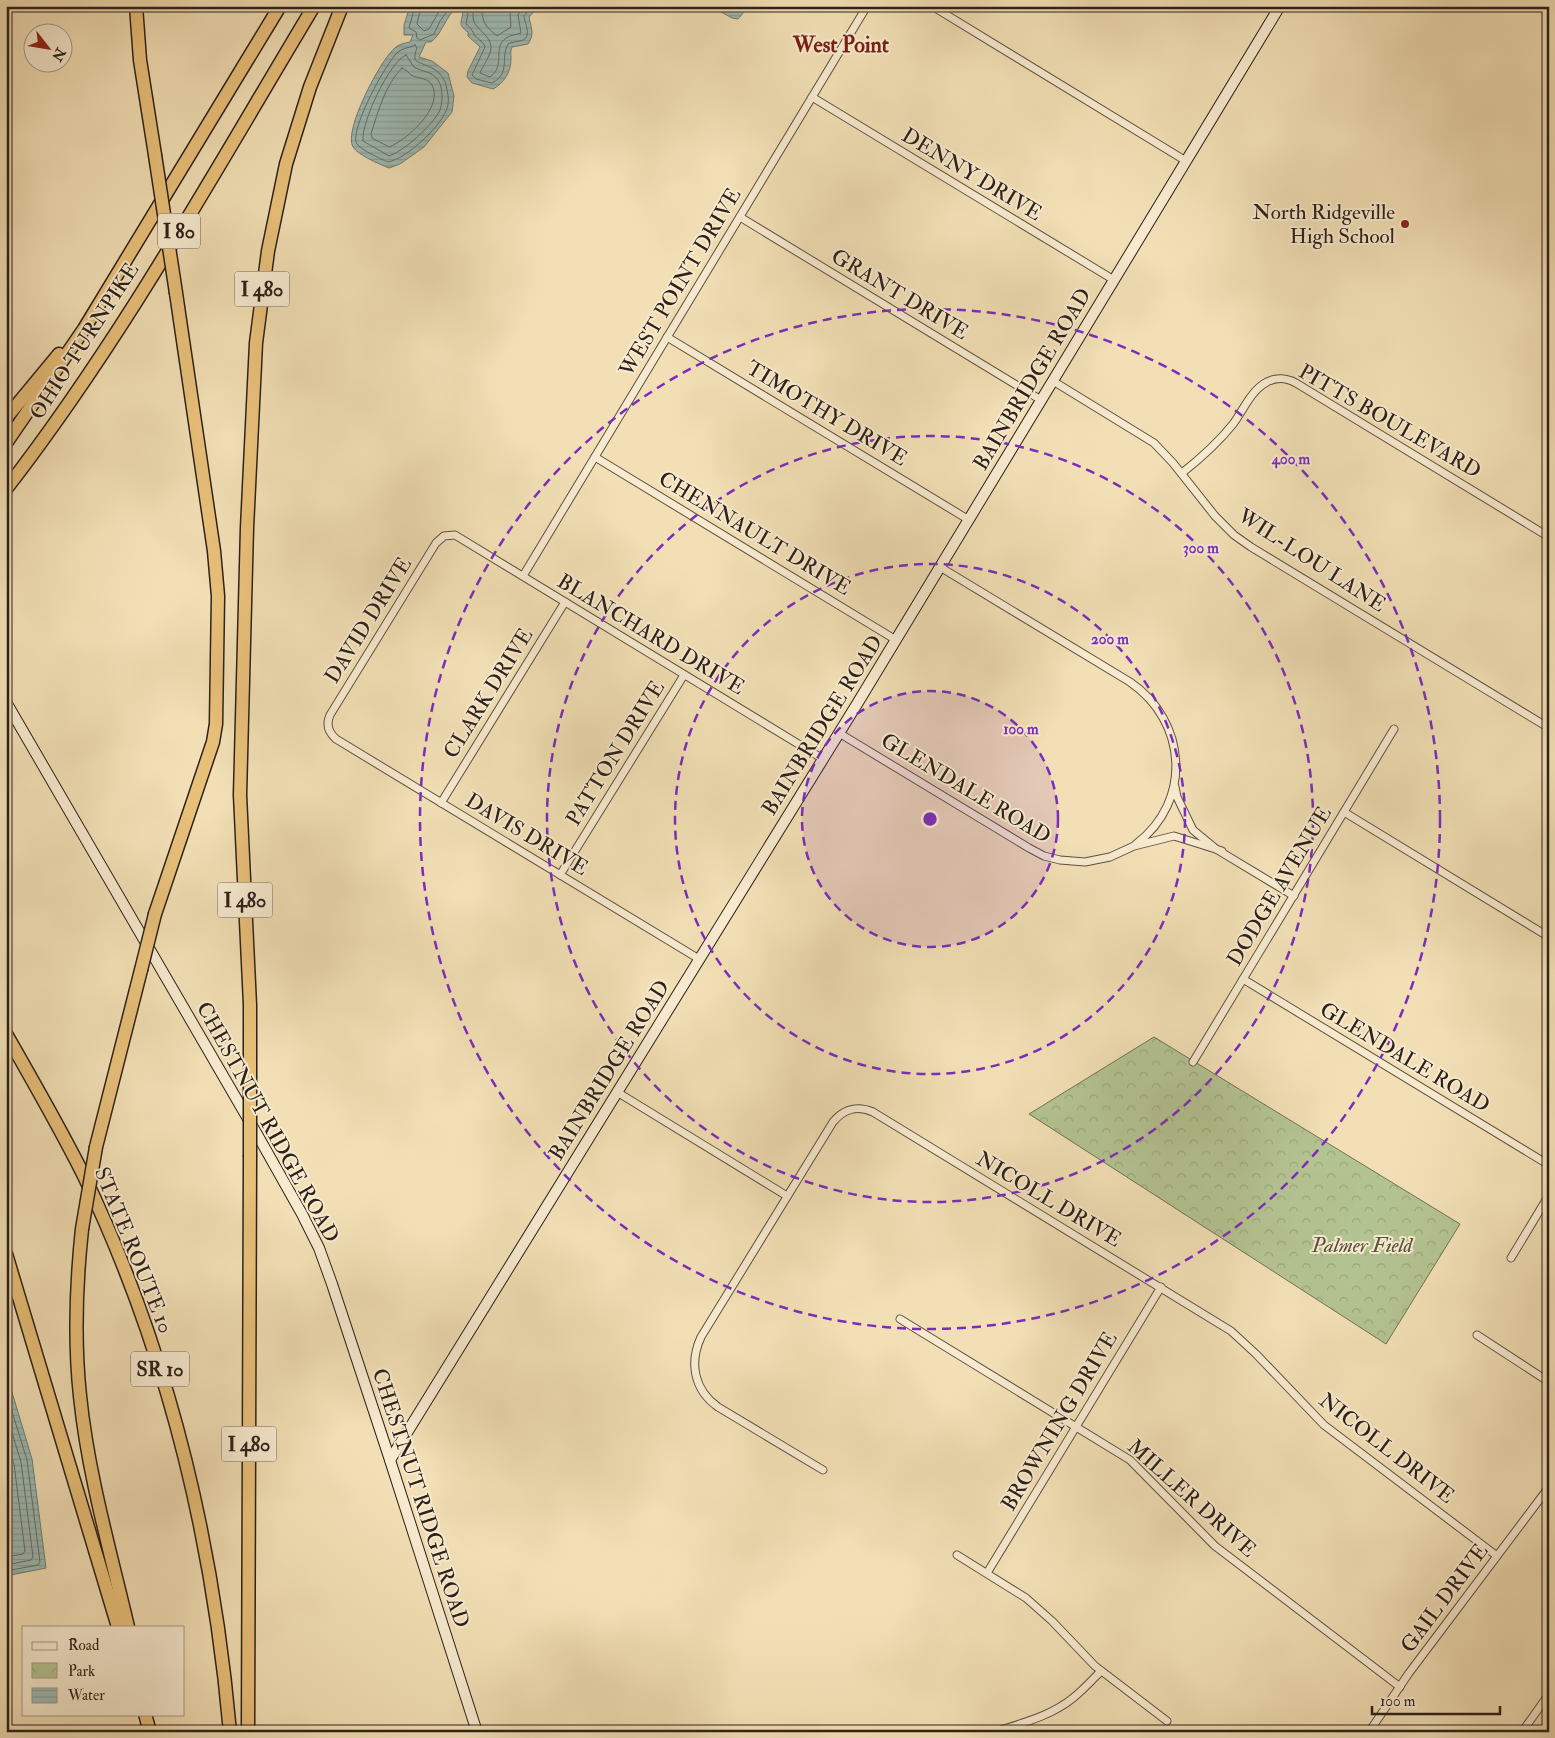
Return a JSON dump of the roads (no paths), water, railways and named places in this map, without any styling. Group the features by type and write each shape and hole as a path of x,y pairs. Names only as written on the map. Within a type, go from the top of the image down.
{"highway":[{"path":"128,1626 94,1483 80,1397 76,1304 82,1229 96,1147 140,970 155,914 214,736 216,721 218,596 212,528 190,396 140,60 136,6"},
{"name":"OHIO TURNPIKE","path":"6,443 84,329 280,6"},
{"name":"OHIO TURNPIKE","path":"6,488 53,425 124,321 314,6"},
{"name":"I 480","path":"248,1732 250,1005 240,795 247,528 256,343 268,251 286,164 310,87 342,6"},
{"path":"6,418 70,340 84,329"},
{"name":"STATE ROUTE 10","path":"6,1034 43,1097 84,1177 124,1272 164,1381 182,1442 204,1541 221,1642 230,1732"},
{"path":"6,1254 118,1626"},
{"path":"147,1716 151,1732"}],"street":[{"name":"WEST POINT DRIVE","path":"523,576 867,6"},
{"path":"932,6 1186,161"},
{"name":"BAINBRIDGE ROAD","path":"390,1460 896,640 1186,161 1274,8"},
{"name":"DENNY DRIVE","path":"812,97 1114,280"},
{"name":"GRANT DRIVE","path":"740,217 1041,400"},
{"name":"TIMOTHY DRIVE","path":"668,337 969,520"},
{"name":"PITTS BOULEVARD","path":"1182,473 1218,442 1261,386 1268,381 1284,379 1296,383 1549,537"},
{"name":"WIL-LOU LANE","path":"1053,381 1143,435 1164,452 1215,516 1234,535 1251,547 1549,728"},
{"name":"CHENNAULT DRIVE","path":"595,457 896,640"},
{"name":"DAVID DRIVE","path":"336,739 328,729 328,719 436,543 449,535 460,538"},
{"name":"BLANCHARD DRIVE","path":"460,538 823,759"},
{"path":"940,567 1130,682 1143,692 1160,711 1171,734 1176,759 1174,784 1170,800 1162,816 1152,829 1134,846"},
{"name":"CLARK DRIVE","path":"441,802 565,602"},
{"name":"PATTON DRIVE","path":"560,875 684,675"},
{"name":"CHESTNUT RIDGE ROAD","path":"6,702 302,1214 319,1248 390,1460 477,1732"},
{"name":"DODGE AVENUE","path":"1193,1062 1394,729"},
{"name":"GLENDALE ROAD","path":"839,733 1044,856 1077,862 1094,861 1118,854 1134,846 1174,836 1222,851"},
{"name":"DAVIS DRIVE","path":"336,739 699,960"},
{"path":"1174,784 1177,797 1193,830 1222,851 1294,896"},
{"path":"1344,812 1549,937"},
{"name":"GLENDALE ROAD","path":"1243,979 1549,1165"},
{"path":"617,1092 787,1196"},
{"name":"NICOLL DRIVE","path":"823,1470 718,1407 708,1398 698,1384 694,1367 698,1345 833,1122 839,1114 851,1108 866,1109 1231,1331 1256,1354 1324,1425 1497,1556"},
{"path":"1510,1258 1549,1195"},
{"name":"BROWNING DRIVE","path":"987,1573 1161,1287"},
{"name":"MILLER DRIVE","path":"900,1319 1130,1460 1215,1546 1240,1567 1400,1687"},
{"path":"1477,1335 1549,1382"},
{"name":"GAIL DRIVE","path":"1369,1732 1400,1687 1549,1487"},
{"path":"957,1554 1011,1587 1040,1609 1101,1670 1167,1721"},
{"path":"995,1732 1046,1715 1064,1705 1080,1693 1101,1670"},
{"path":"1522,1732 1549,1694"}],"water":[{"path":"410,6 539,6 529,17 532,31 528,44 512,47 511,64 508,73 504,80 493,89 472,83 467,77 480,47 468,36 468,32 462,27 463,10 457,7 453,11 435,38 431,42 426,42 419,57 432,61 448,73 454,96 452,112 424,147 400,164 389,168 359,153 353,147 351,139 358,111 373,79 389,54 396,47 410,42 413,35 404,35 404,25"},
{"path":"710,6 749,6 738,19 732,18"},
{"path":"6,1379 8,1379 32,1459 46,1568 6,1576"}],"place":[{"name":"North Ridgeville High School","path":"1405,224"}],"district":[{"name":"West Point","path":"841,44"}],"park label":[{"name":"Palmer Field","path":"1362,1245"}]}
